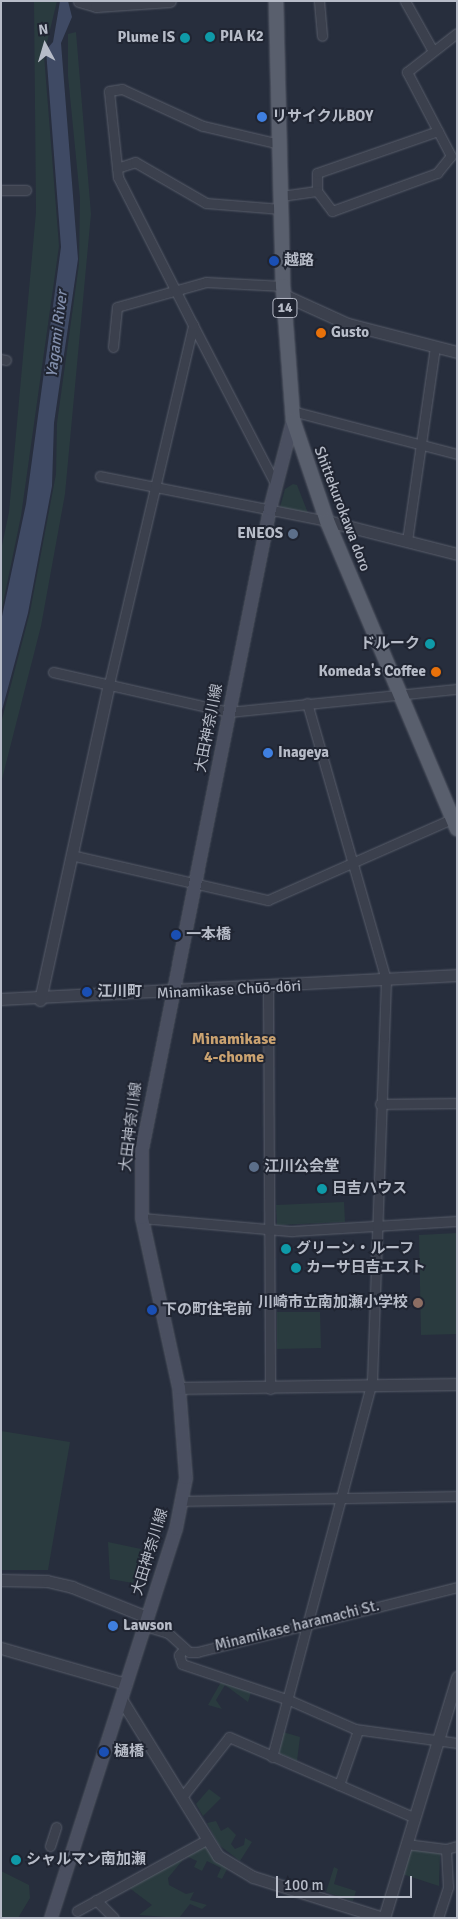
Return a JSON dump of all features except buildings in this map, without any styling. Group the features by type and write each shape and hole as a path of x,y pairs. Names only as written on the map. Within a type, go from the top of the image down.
{"main road":[{"name":"Shittekurokawa doro","path":"276,1 283,290 293,415 327,521 455,824"},
{"name":"大田神奈川線","path":"51,1918 146,1622 181,1501 186,1433 179,1388 142,1218 142,1150 170,994 270,509 293,415"}],"street":[{"path":"85,3 170,1"},
{"path":"319,1 322,36"},
{"path":"405,1 433,51"},
{"path":"438,131 317,173 317,191 332,211 426,181 451,156 438,131 407,72 457,33"},
{"path":"276,484 174,289 117,168 109,91 122,89 203,126 279,144"},
{"path":"117,168 135,162 206,202 281,202 317,191"},
{"path":"1,190 26,190"},
{"path":"113,347 116,307 144,302 174,289 206,282 283,290 348,324 457,352"},
{"path":"40,1000 109,684 193,325"},
{"path":"407,540 435,347"},
{"path":"293,415 457,454"},
{"path":"100,476 327,521 457,554"},
{"path":"53,672 229,712 400,693 457,689"},
{"path":"272,1756 289,1700 370,1387 386,980 351,863 307,703"},
{"path":"71,855 268,900 351,863 455,824"},
{"name":"Minamikase Chūō-dōri","path":"1,999 40,1000 268,989 457,975"},
{"path":"268,989 270,1388"},
{"path":"380,1104 457,1103"},
{"path":"142,1218 270,1230 457,1221"},
{"path":"179,1388 370,1387 457,1384"},
{"path":"181,1501 457,1496"},
{"path":"1,1580 47,1580 72,1587 168,1633 184,1649 179,1656 182,1664 289,1700 358,1730 437,1742 457,1743"},
{"name":"Minamikase haramachi St.","path":"184,1649 197,1652 309,1622 457,1586"},
{"path":"1,1648 126,1684"},
{"path":"121,1699 218,1856 253,1878 383,1918 457,1677"},
{"path":"339,1785 358,1730"},
{"path":"182,1797 229,1737 413,1817"},
{"path":"50,1846 56,1827"},
{"path":"77,1911 208,1839"},
{"path":"406,1844 446,1849 457,1846"},
{"path":"438,1918 452,1888 446,1849"},
{"path":"96,1900 114,1918"}],"shaded area":[{"path":"34,1 57,1 44,55 59,246 21,516 1,613 1,550 9,512 36,212"},
{"path":"76,32 91,214 65,494 41,626 1,783 1,723 30,612 56,474 57,423 79,264 80,198 68,76 68,34"},
{"path":"293,484 297,485 308,513 280,507 285,489"},
{"path":"344,1202 345,1222 277,1225 276,1205"},
{"path":"457,1233 457,1334 421,1335 419,1235"},
{"path":"277,1312 320,1312 321,1348 277,1349"},
{"path":"1,1431 70,1442 48,1570 1,1570"},
{"path":"108,1542 141,1549 133,1583 110,1579"},
{"path":"221,1682 251,1692 248,1702 225,1685 216,1700 222,1709 208,1705"},
{"path":"283,1732 300,1737 297,1761 277,1752"},
{"path":"209,1789 221,1798 203,1816 196,1804"},
{"path":"216,1821 221,1831 228,1827 236,1835 231,1844 235,1849 244,1845 245,1838 252,1842 240,1861 219,1845 207,1823"},
{"path":"206,1843 228,1867 222,1879 217,1877 221,1868 207,1861 202,1871 194,1867 197,1861 186,1856 168,1878 169,1885 186,1894 194,1892 190,1900 207,1905 202,1909 190,1904 179,1918 139,1915 152,1905 128,1887"},
{"path":"415,1848 440,1853 439,1886 402,1874 409,1851"},
{"path":"334,1867 338,1869 334,1884 356,1891 353,1901 326,1892"},
{"path":"1,1871 29,1885 30,1898 18,1918 1,1918"}],"water":[{"name":"Yagami River","path":"60,1 68,1 72,17 61,43 78,259 54,423 52,486 28,613 1,714 1,621 26,504 61,247 46,50 53,42"}],"place":[{"name":"PIA K2","path":"210,37"},
{"name":"Plume IS","path":"185,38"},
{"name":"リサイクルBOY","path":"262,117"},
{"name":"越路","path":"274,261"},
{"name":"Gusto","path":"321,333"},
{"name":"ENEOS","path":"293,534"},
{"name":"ドルーク","path":"430,644"},
{"name":"Komeda's Coffee","path":"436,672"},
{"name":"Inageya","path":"268,753"},
{"name":"一本橋","path":"176,935"},
{"name":"江川町","path":"87,992"},
{"name":"江川公会堂","path":"254,1167"},
{"name":"日吉ハウス","path":"322,1189"},
{"name":"グリーン・ルーフ","path":"286,1249"},
{"name":"カーサ日吉エスト","path":"296,1268"},
{"name":"川崎市立南加瀬小学校","path":"418,1303"},
{"name":"下の町住宅前","path":"152,1310"},
{"name":"Lawson","path":"113,1626"},
{"name":"樋橋","path":"104,1752"},
{"name":"シャルマン南加瀬","path":"16,1860"}],"district":[{"name":"Minamikase 4-chome","path":"234,1048"}]}
